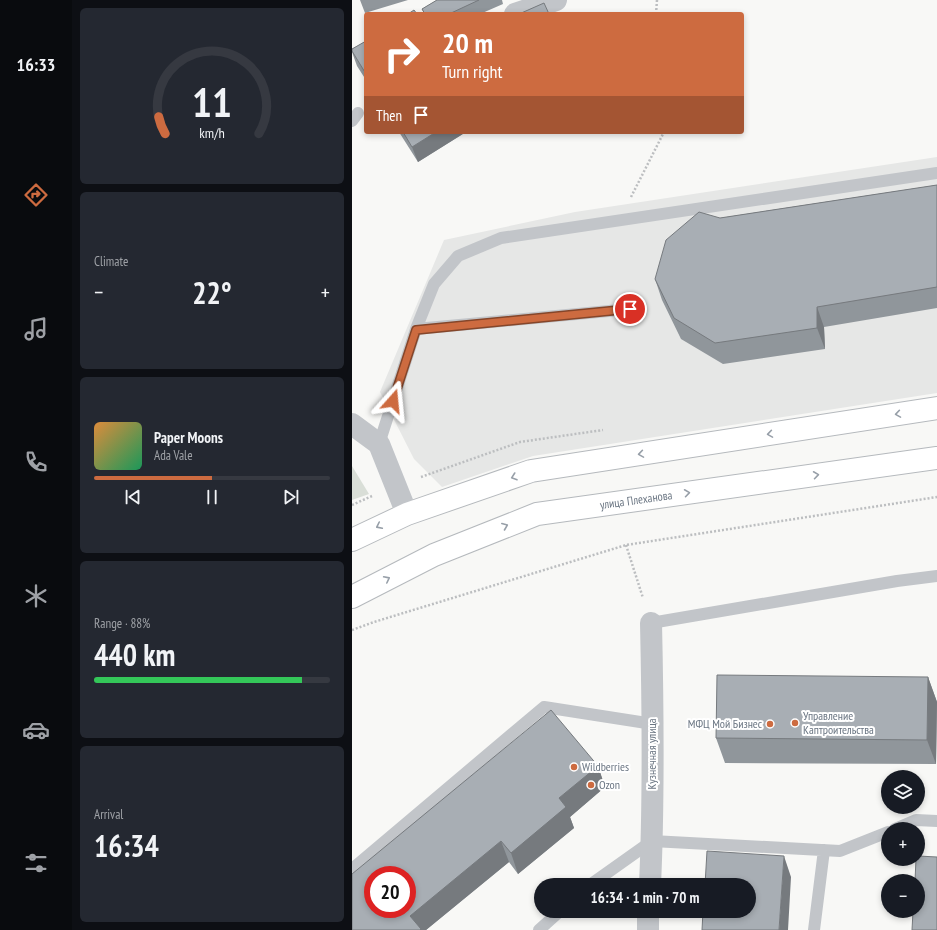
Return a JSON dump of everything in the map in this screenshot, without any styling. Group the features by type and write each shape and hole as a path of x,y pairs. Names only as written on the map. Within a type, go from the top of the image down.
{"main road":[{"path":"352,540 406,514 530,471 937,408"},
{"name":"улица Плеханова","path":"352,597 434,555 537,514 937,458"}],"street":[{"path":"521,12 556,0"},
{"path":"352,424 378,444 406,514"},
{"name":"Кузнечная улица","path":"650,878 653,724 651,623"},
{"path":"648,918 648,930"}],"lane":[{"path":"378,444 416,330 434,284 458,256 501,238 937,173"},
{"path":"416,330 630,309"},
{"path":"651,623 897,581 937,576"},
{"path":"352,869 544,707 653,724"},
{"path":"911,822 916,820 937,821"},
{"path":"600,878 652,841 840,851 881,835"},
{"path":"814,930 824,850"},
{"path":"539,930 552,918"}],"path":[{"path":"656,12 657,0"},
{"path":"618,220 663,134"},
{"path":"352,630 626,545 937,497"},
{"path":"626,545 651,623"}],"shaded area":[{"path":"937,157 937,393 533,456 442,487 414,459 380,392 444,240 575,212"},
{"path":"352,466 369,494 352,500"}],"building":[{"path":"437,0 479,0 453,12 424,12 422,9"},
{"path":"544,3 548,12 524,12"},
{"path":"364,42 364,71 352,51 352,49"},
{"path":"404,134 433,134 412,147"},
{"path":"937,185 937,287 817,307 817,328 715,343 674,318 655,279 666,240 699,212 720,218"},
{"path":"717,675 928,677 927,740 716,738"},
{"path":"551,710 598,766 559,798 566,807 511,853 501,841 416,911 416,866 364,866 364,918 412,918 421,929 352,930 352,874"},
{"path":"707,851 784,856 779,930 702,930 703,918 756,918 756,878 705,878"},
{"path":"925,856 937,857 937,930 912,930 913,918 925,918 925,874 915,874 916,866 925,866"}],"place":[{"name":"Управление Каптроительства","path":"795,723"},
{"name":"МФЦ Мой Бизнес","path":"770,724"},
{"name":"Wildberries","path":"574,767"},
{"name":"Ozon","path":"591,785"}],"route":[{"path":"393,401 416,330 630,309"}]}
